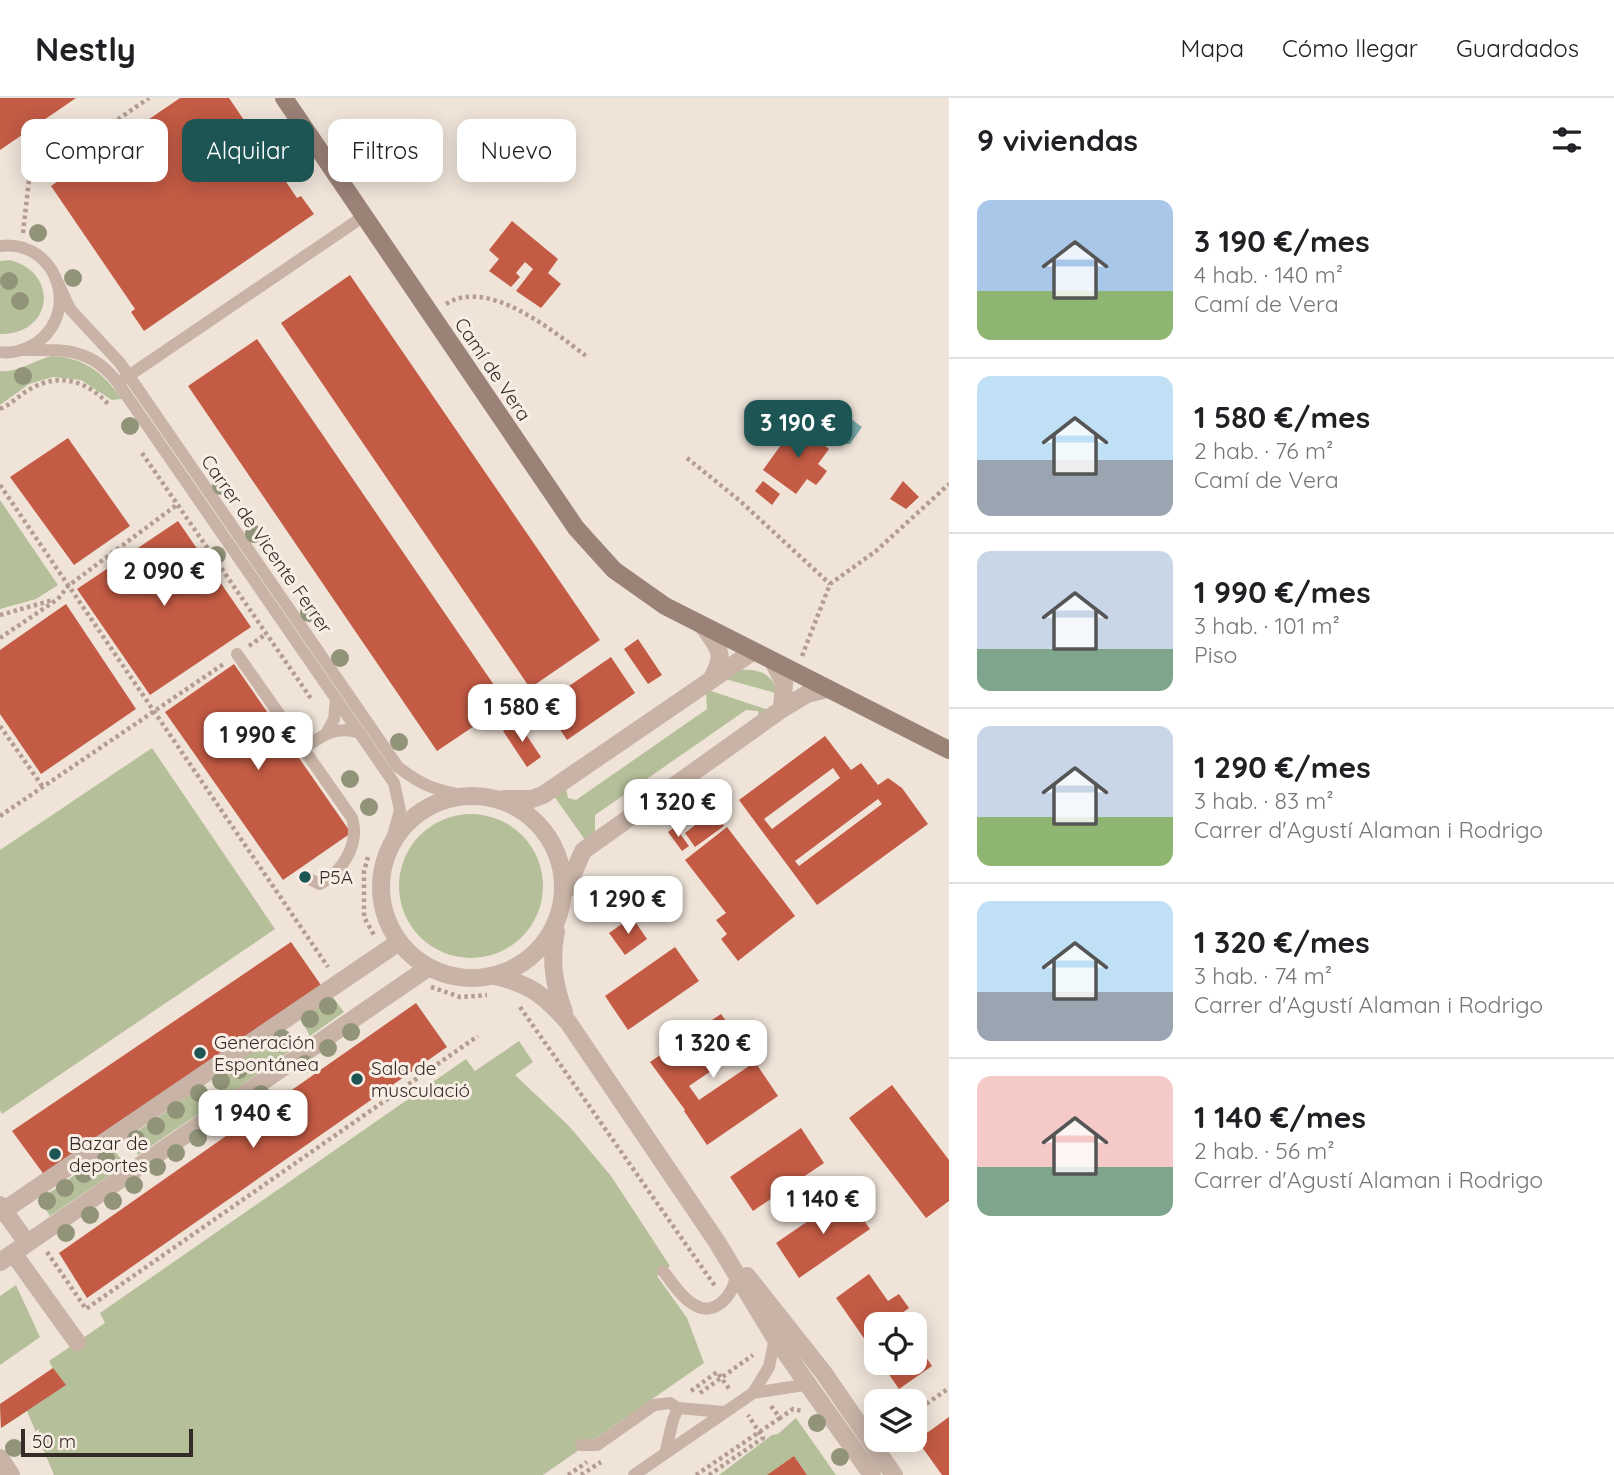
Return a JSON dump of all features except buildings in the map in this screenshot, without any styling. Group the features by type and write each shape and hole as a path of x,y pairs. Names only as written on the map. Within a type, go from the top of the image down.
{"street":[{"name":"Camí de Vera","path":"284,98 576,528 614,570 665,606 704,627 949,750"},
{"path":"704,627 719,649 720,664 710,680"},
{"path":"557,922 542,946 521,965 495,976 450,976 429,967 399,942 387,920 381,895 383,870 390,846 404,826 422,811 443,800 467,796 532,799 543,795 752,652"},
{"path":"774,663 785,683 782,709"},
{"path":"568,1022 553,975 552,951 564,896 583,851 782,709 807,694 827,689"},
{"path":"496,799 520,809 540,825 554,847 562,871 564,896"},
{"path":"77,1342 19,1249 1,1209 399,942"},
{"path":"19,1249 429,967"},
{"path":"495,976 532,988 548,1000 568,1022 717,1242 775,1338 872,1475"},
{"path":"717,1242 732,1257 822,1372 894,1475"},
{"path":"810,1384 819,1387 827,1396 884,1475"},
{"path":"0,1458 12,1475"}],"lane":[{"path":"123,379 364,216"},
{"path":"0,246 21,247"},
{"name":"Carrer de Vicente Ferrer","path":"21,247 37,255 50,268 70,309 108,349 123,379 192,493 394,783 400,810 390,846"},
{"path":"22,350 37,343 53,325 61,302 58,284"},
{"name":"Carrer de Vicente Ferrer","path":"0,352 72,351 98,361 123,379 398,768 433,789 467,796"},
{"path":"237,654 352,818 356,831 349,853 333,877 320,884 305,877"},
{"path":"304,748 327,732 334,719 336,699"},
{"path":"327,732 344,730 360,733"},
{"path":"663,1271 694,1306 706,1309 717,1306 733,1289 736,1275 732,1257"},
{"path":"725,1300 742,1298 754,1306"},
{"path":"634,1475 752,1393 769,1367 775,1338"},
{"path":"752,1393 810,1384"},
{"path":"580,1446 597,1445 654,1405 670,1402 678,1408 724,1412"},
{"path":"665,1454 678,1408"}],"path":[{"path":"21,247 29,180 149,98"},
{"path":"430,314 450,301 473,295 512,307 546,326 586,356"},
{"path":"0,409 32,388 65,380 80,382 91,389 116,413"},
{"path":"139,448 319,709"},
{"path":"687,458 739,500 830,584"},
{"path":"0,485 309,941"},
{"path":"796,673 830,584 876,551 949,485"},
{"path":"0,638 58,599 68,586 192,493"},
{"path":"0,615 58,599"},
{"path":"0,816 266,634"},
{"path":"0,726 43,786"},
{"path":"369,851 364,872 365,917 383,953"},
{"path":"410,980 460,997 493,995"},
{"path":"518,1004 714,1284"},
{"path":"19,1249 86,1309 478,1036"},
{"path":"688,1394 717,1372 731,1391"},
{"path":"927,1404 949,1388"},
{"path":"766,1398 780,1418"},
{"path":"696,1475 793,1409"},
{"path":"709,1475 763,1438 747,1415"}],"green space":[{"path":"10,260 26,267 37,277 43,289 44,302 40,314 31,325 18,332 0,334 0,261"},
{"path":"52,356 75,360 93,368 122,399 112,400 81,380 53,377 29,384 0,405 0,371 13,370"},
{"path":"0,500 58,585 36,599 0,609"},
{"path":"739,670 759,671 769,677 779,694 725,679"},
{"path":"708,690 772,711 759,720 758,711 746,710 595,815 595,833 585,840 554,796 566,788 568,798 576,800 707,709"},
{"path":"152,748 275,929 2,1114 0,850"},
{"path":"471,814 499,819 522,835 538,858 543,886 538,914 522,937 499,953 471,958 443,953 420,937 404,914 399,886 404,858 420,835 443,819"},
{"path":"332,996 344,1012 310,1036 300,1019"},
{"path":"284,1028 297,1046 227,1095 214,1077"},
{"path":"519,1041 533,1062 515,1075 569,1126 611,1176 670,1266 657,1276 687,1318 704,1363 543,1475 54,1475 27,1411 1,1428 0,1404 53,1369 49,1361 105,1323 100,1313 466,1059 475,1071"},
{"path":"198,1089 210,1106 138,1155 128,1138"},
{"path":"113,1148 125,1165 50,1216 39,1200"},
{"path":"16,1285 40,1337 0,1365 0,1296"},
{"path":"796,1418 836,1475 807,1475 794,1456 767,1475 719,1475 772,1435 778,1434"}],"water":[{"path":"829,403 862,427 850,444 839,444 839,436 816,419"}],"place":[{"name":"P5A","path":"305,877"},
{"name":"Generación Espontánea","path":"200,1053"},
{"name":"Sala de musculació","path":"357,1079"},
{"name":"Bazar de deportes","path":"55,1154"}]}
